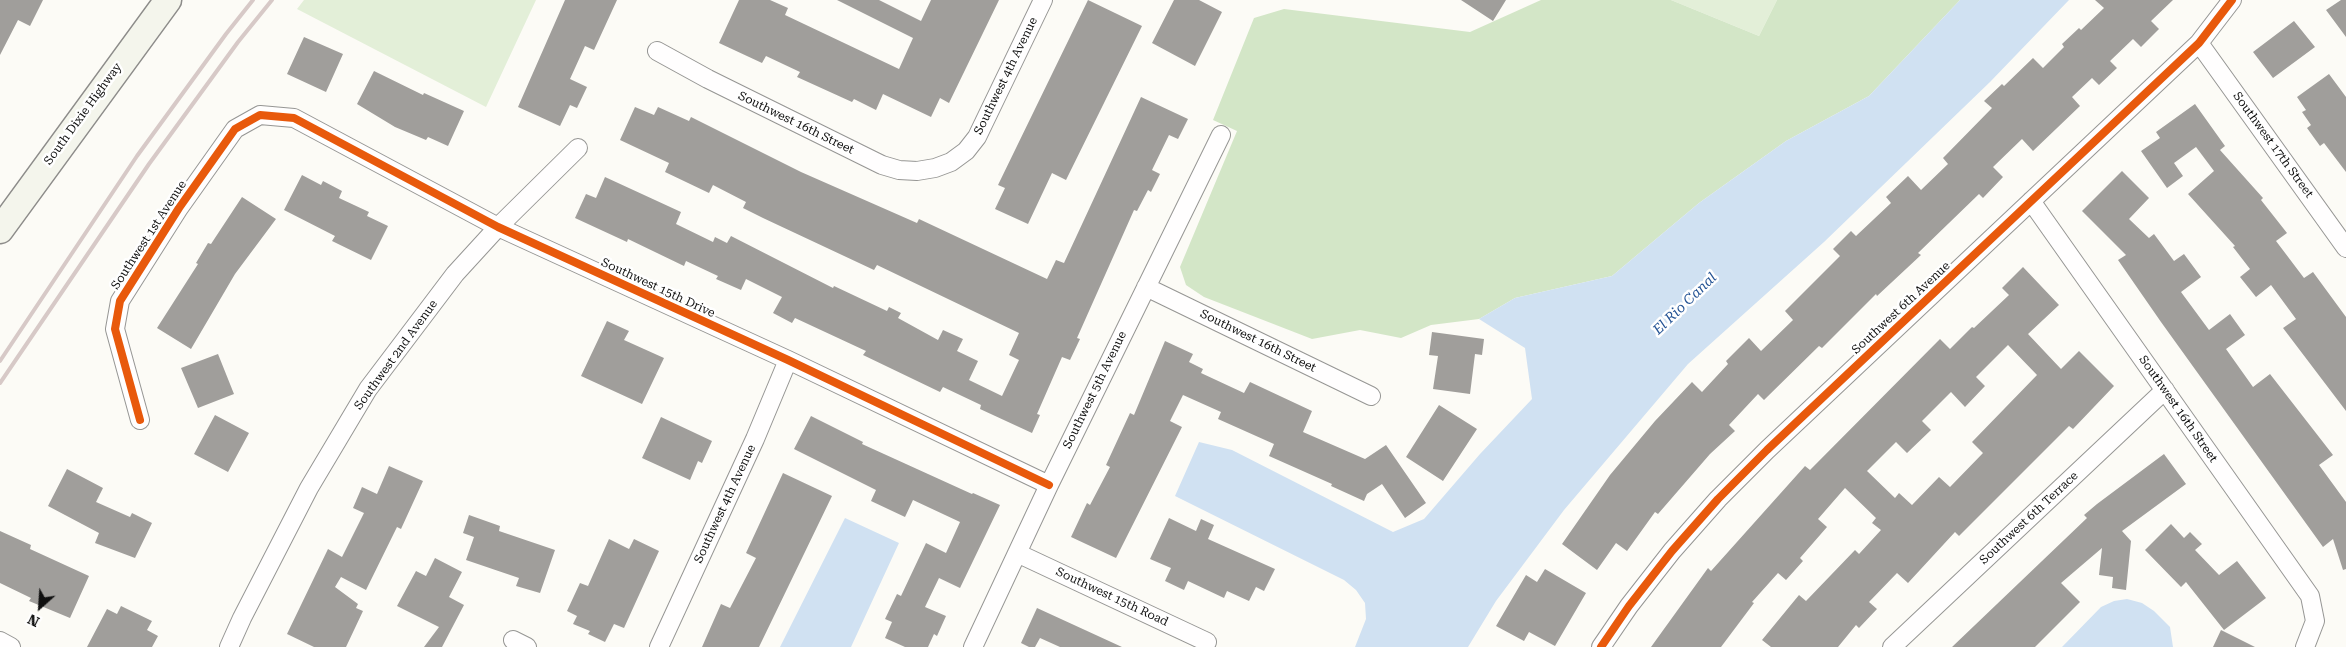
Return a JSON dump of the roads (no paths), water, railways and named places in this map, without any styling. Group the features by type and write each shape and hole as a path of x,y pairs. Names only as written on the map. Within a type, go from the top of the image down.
{"main road":[{"name":"South Dixie Highway","path":"0,230 168,0"}],"street":[{"name":"Southwest 4th Avenue","path":"941,165 966,151 978,137 1043,0"},
{"name":"Southwest 6th Avenue","path":"1601,647 1629,606 1672,551 1718,499 1767,450 2199,43 2232,0"},
{"name":"Southwest 17th Street","path":"2199,43 2346,248"},
{"name":"Southwest 16th Street","path":"658,51 708,79 882,165 899,170 917,171 941,165"},
{"name":"Southwest 15th Drive","path":"260,115 294,118 498,227 788,360 1049,485"},
{"name":"Southwest 1st Avenue","path":"140,420 116,329 120,301 179,208 235,129 260,115"},
{"name":"Southwest 5th Avenue","path":"973,647 1049,485 1222,135"},
{"name":"Southwest 2nd Avenue","path":"229,647 309,488 368,389 455,274 498,227 578,148"},
{"name":"Southwest 16th Street","path":"2031,201 2310,596 2316,621 2305,647"},
{"name":"Southwest 16th Street","path":"1146,287 1371,396"},
{"name":"Southwest 4th Avenue","path":"659,647 755,439 788,360"},
{"name":"Southwest 6th Terrace","path":"1892,647 2166,390"},
{"name":"Southwest 15th Road","path":"1017,553 1207,642"},
{"path":"0,642 11,647"}],"water":[{"name":"El Rio Canal","path":"1960,0 2069,0 1990,82 1824,242 1688,364 1564,510 1496,601 1468,647 1355,647 1366,619 1365,603 1356,590 1344,580 1175,496 1199,442 1232,450 1393,532 1424,519 1480,454 1532,399 1525,348 1479,319 1515,298 1612,276 1699,203 1786,141 1869,96"},
{"path":"845,518 899,543 851,647 780,647"},
{"path":"2127,599 2142,603 2154,611 2170,627 2173,647 2062,647 2101,607 2114,601"}],"railway":[{"path":"0,361 137,156 253,0"},
{"path":"0,383 149,164 238,42 272,0"}]}
